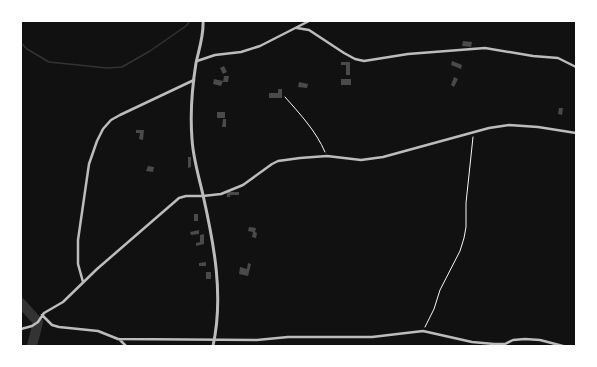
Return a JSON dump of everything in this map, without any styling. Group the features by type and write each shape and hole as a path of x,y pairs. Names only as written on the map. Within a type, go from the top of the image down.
{"street":[{"path":"203,21 202,41 194,80 192,140 197,172 216,257 217,309 212,346"},
{"path":"197,61 215,55 241,52 255,48 309,21"},
{"path":"297,28 309,30 344,53 355,59 364,61 408,54 485,48 533,56 558,58 576,67"},
{"path":"83,282 78,264 78,240 89,164 103,129 111,120 120,114 194,80"},
{"path":"21,329 32,326 38,322 42,315 63,302 115,252 178,198 186,196 221,194 243,185 272,164 300,158 327,156 361,160 383,157 473,132 509,125 538,127 576,134"},
{"path":"42,315 52,325 59,328 98,331 118,339 126,346"},
{"path":"118,339 257,340 288,337 361,337 423,331 472,342 489,344 500,345 513,340 525,339 540,340 563,346"}],"path":[{"path":"285,97 313,130 327,156"},
{"path":"423,331 434,309 440,290 460,251 464,238 473,132"}],"building":[{"path":"463,41 472,42 471,47 462,46"},
{"path":"452,61 462,65 461,69 451,65"},
{"path":"341,62 350,62 350,75 346,75 346,65 341,65"},
{"path":"224,66 227,72 223,74 220,68"},
{"path":"224,76 229,76 228,82 223,82"},
{"path":"454,77 458,79 454,87 451,85"},
{"path":"214,79 223,81 221,86 213,84"},
{"path":"341,79 351,79 351,85 341,85"},
{"path":"299,82 308,84 307,88 298,87"},
{"path":"278,89 282,89 282,98 269,98 269,93 278,93"},
{"path":"559,108 563,108 562,115 558,114"},
{"path":"217,112 225,112 225,118 217,118"},
{"path":"223,119 226,119 226,127 222,127"},
{"path":"136,130 144,130 143,140 139,139 140,133 136,133"},
{"path":"188,157 191,157 191,167 188,168"},
{"path":"148,166 154,167 153,172 146,171"},
{"path":"227,192 239,192 239,195 230,195 230,197 227,197"},
{"path":"194,214 198,214 198,221 194,221"},
{"path":"249,227 256,228 256,238 252,237 253,232 248,231"},
{"path":"199,230 199,234 191,235 190,232"},
{"path":"204,234 204,244 196,246 196,243 200,242 200,235"},
{"path":"206,262 206,266 199,266 199,263"},
{"path":"248,263 251,264 248,276 239,274 240,267 247,269"},
{"path":"206,272 211,272 211,279 206,279"}],"waterway":[{"path":"21,43 27,49 49,62 107,68 122,67 150,51 186,26 190,21"},
{"path":"21,303 38,322 32,346"}]}
